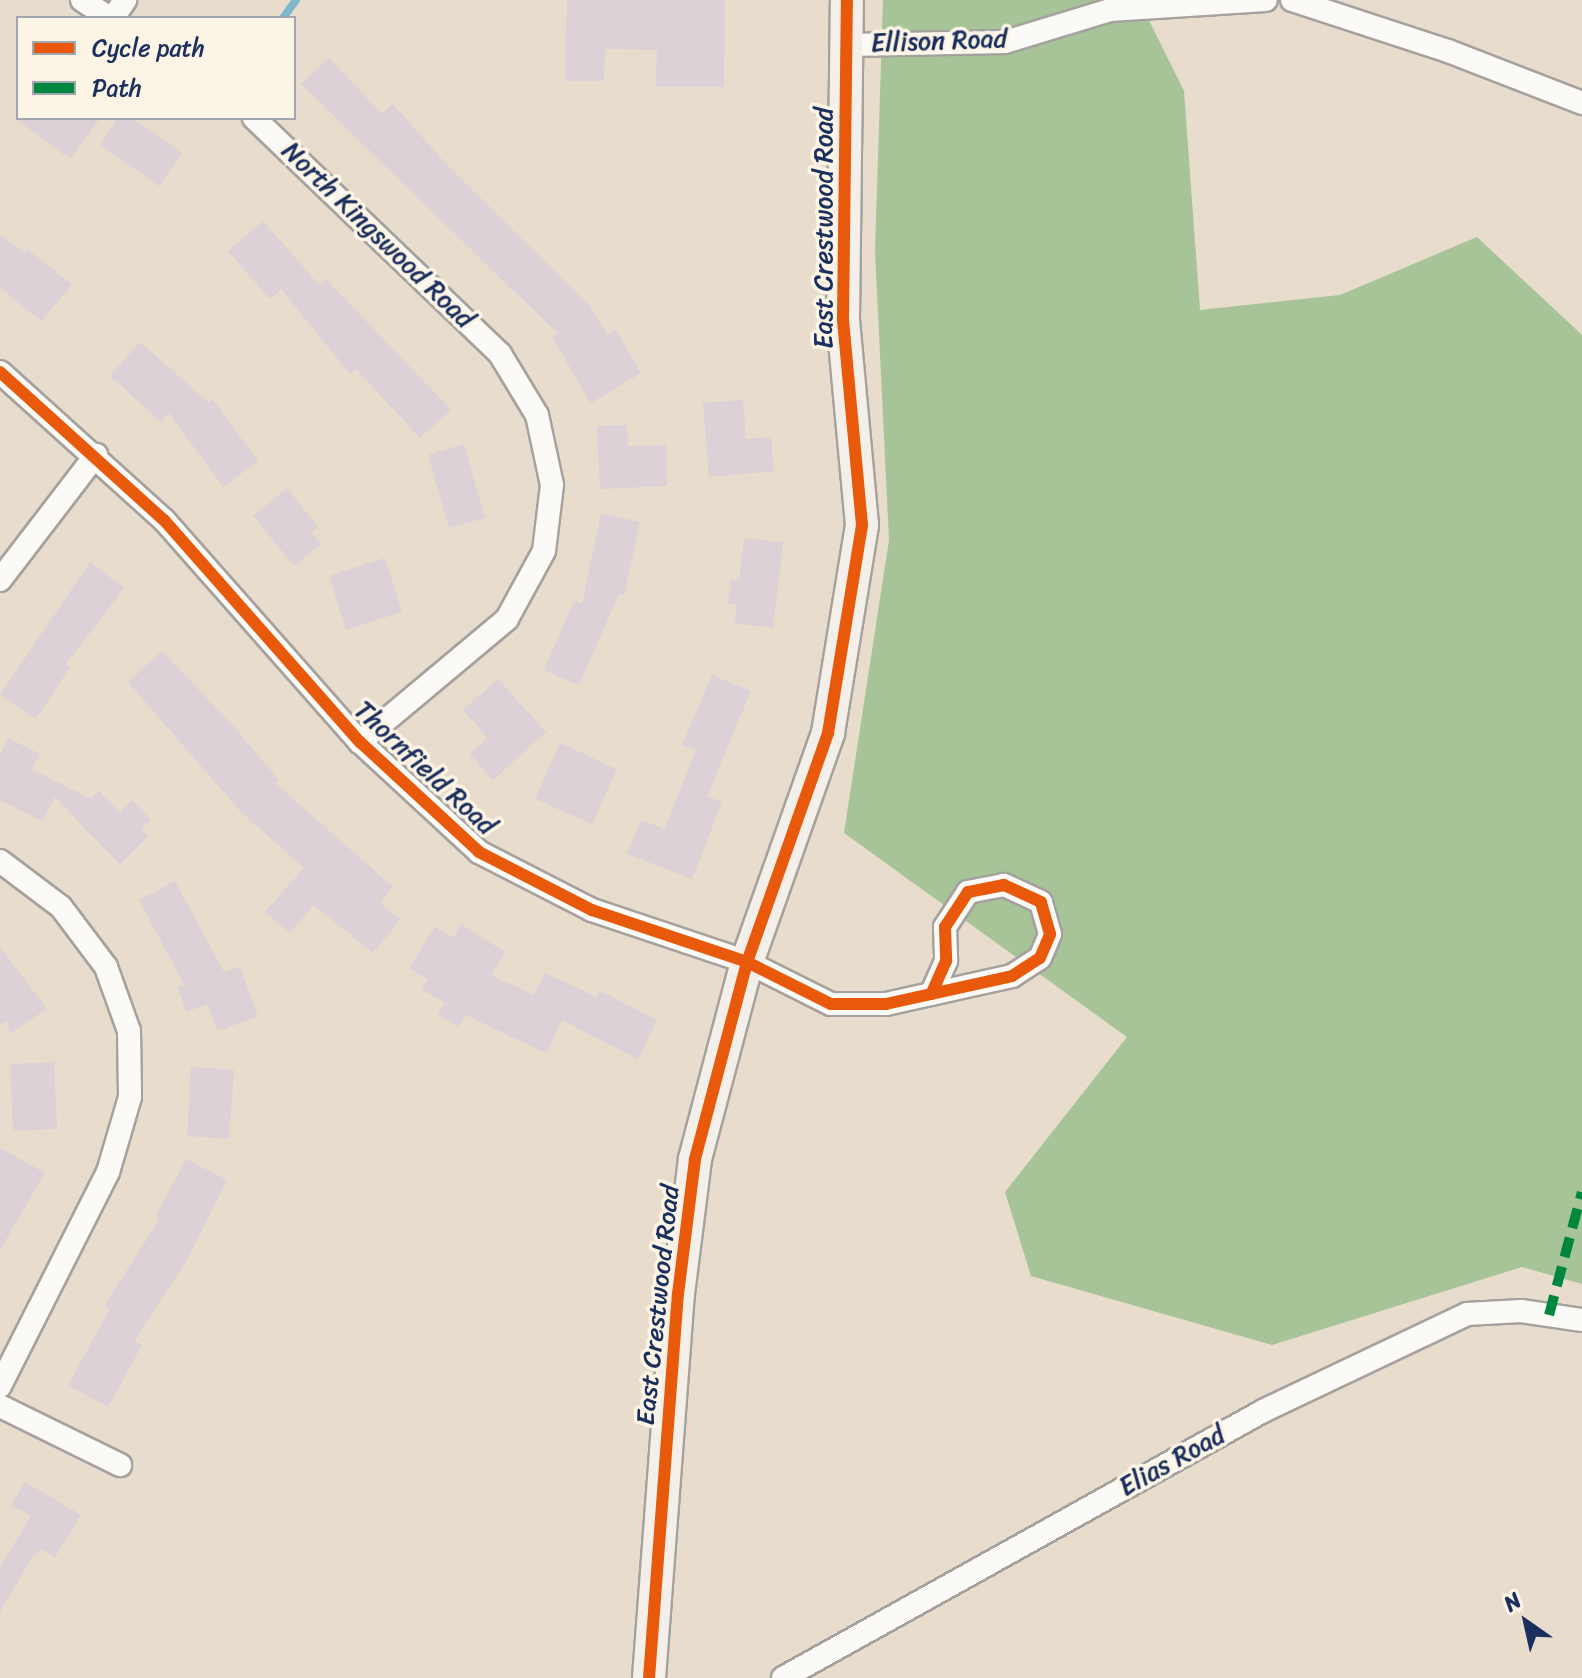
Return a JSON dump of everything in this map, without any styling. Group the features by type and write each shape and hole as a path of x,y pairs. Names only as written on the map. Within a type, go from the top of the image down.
{"street":[{"path":"82,0 108,16"},
{"path":"113,16 125,0"},
{"name":"East Crestwood Road","path":"649,1678 678,1294 695,1159 747,962 828,733 862,525 843,319 847,0"},
{"name":"Ellison Road","path":"847,45 1005,42 1110,10 1266,0"},
{"path":"1292,0 1448,51 1582,103"},
{"name":"North Kingswood Road","path":"256,120 500,354 537,415 552,485 544,551 507,619 360,742"},
{"name":"Thornfield Road","path":"0,372 96,455 164,520 360,742 479,852 592,910 747,962 831,1004 886,1004 931,994 1012,976 1040,958 1050,934 1041,902 1004,885 968,892 945,927 946,961 931,994"},
{"path":"0,580 96,455"},
{"path":"0,861 61,907 106,967 129,1031 130,1097 108,1172 0,1386"},
{"name":"Elias Road","path":"783,1678 1263,1411 1467,1314 1521,1311 1582,1320"},
{"path":"0,1406 120,1465"}],"green space":[{"path":"883,0 1139,0 1184,91 1200,310 1340,295 1477,237 1582,335 1582,1284 1522,1267 1272,1345 1031,1276 1005,1192 1127,1037 844,833 889,540 875,251"}],"building":[{"path":"567,0 725,0 724,87 656,87 657,50 605,49 604,81 565,81"},
{"path":"329,58 382,114 393,104 447,165 590,306 608,335 616,330 641,373 591,403 552,337 558,334 301,84"},
{"path":"18,120 99,120 70,159"},
{"path":"117,120 135,120 182,153 159,186 100,145"},
{"path":"263,221 319,285 326,279 451,410 420,438 356,369 350,374 281,289 270,299 228,251"},
{"path":"0,235 25,253 28,249 72,285 41,321 0,287"},
{"path":"140,342 209,403 213,400 258,461 223,487 169,413 161,422 110,376"},
{"path":"743,400 746,439 771,437 774,471 709,477 703,403"},
{"path":"627,425 628,446 666,445 667,486 600,489 597,426"},
{"path":"464,444 485,518 449,528 428,455"},
{"path":"287,488 318,527 311,533 321,544 294,566 253,516"},
{"path":"601,513 640,522 624,595 619,594 579,685 544,670 574,601 582,604"},
{"path":"744,538 783,542 773,628 734,623 737,604 728,603 731,579 739,580"},
{"path":"385,558 402,612 346,630 329,576"},
{"path":"90,562 124,588 66,664 70,667 36,719 0,695"},
{"path":"162,651 234,727 279,780 275,783 393,887 380,903 400,920 373,953 314,905 289,933 265,912 304,868 241,812 128,682"},
{"path":"712,675 751,691 707,796 722,802 692,879 627,854 641,820 665,829 696,750 682,745"},
{"path":"498,679 546,732 493,780 470,754 488,738 463,710"},
{"path":"8,738 40,754 32,769 91,799 99,791 120,813 132,800 151,820 141,829 148,837 120,865 55,797 42,821 0,800 0,755"},
{"path":"560,743 617,769 592,824 535,799"},
{"path":"175,881 224,972 240,967 258,1017 217,1031 208,1004 186,1012 178,988 185,986 139,900"},
{"path":"461,924 505,952 491,975 534,995 545,973 597,997 600,991 657,1020 638,1059 562,1020 546,1053 466,1015 458,1027 437,1014 445,1003 422,989 428,980 409,968 435,927 453,938"},
{"path":"0,947 47,1009 9,1034 8,1020 0,1025"},
{"path":"54,1062 57,1129 13,1131 10,1064"},
{"path":"191,1067 234,1070 229,1139 187,1136"},
{"path":"0,1148 45,1173 0,1250"},
{"path":"186,1159 227,1180 187,1260 134,1341 142,1345 108,1407 68,1385 110,1309 104,1306 159,1220 155,1218"},
{"path":"25,1482 81,1515 55,1557 42,1549 33,1556 0,1612 0,1567 31,1516 11,1505"}],"waterway":[{"path":"284,16 296,0"}],"marked path":[{"path":"1549,1315 1582,1192"}],"cycle path":[{"path":"649,1678 678,1294 695,1159 747,962 828,733 862,525 843,319 847,0"},
{"path":"0,372 164,520 360,742 479,852 592,910 747,962 831,1004 886,1004 1012,976 1040,958 1050,934 1041,902 1004,885 968,892 945,927 946,961 931,994"}]}
